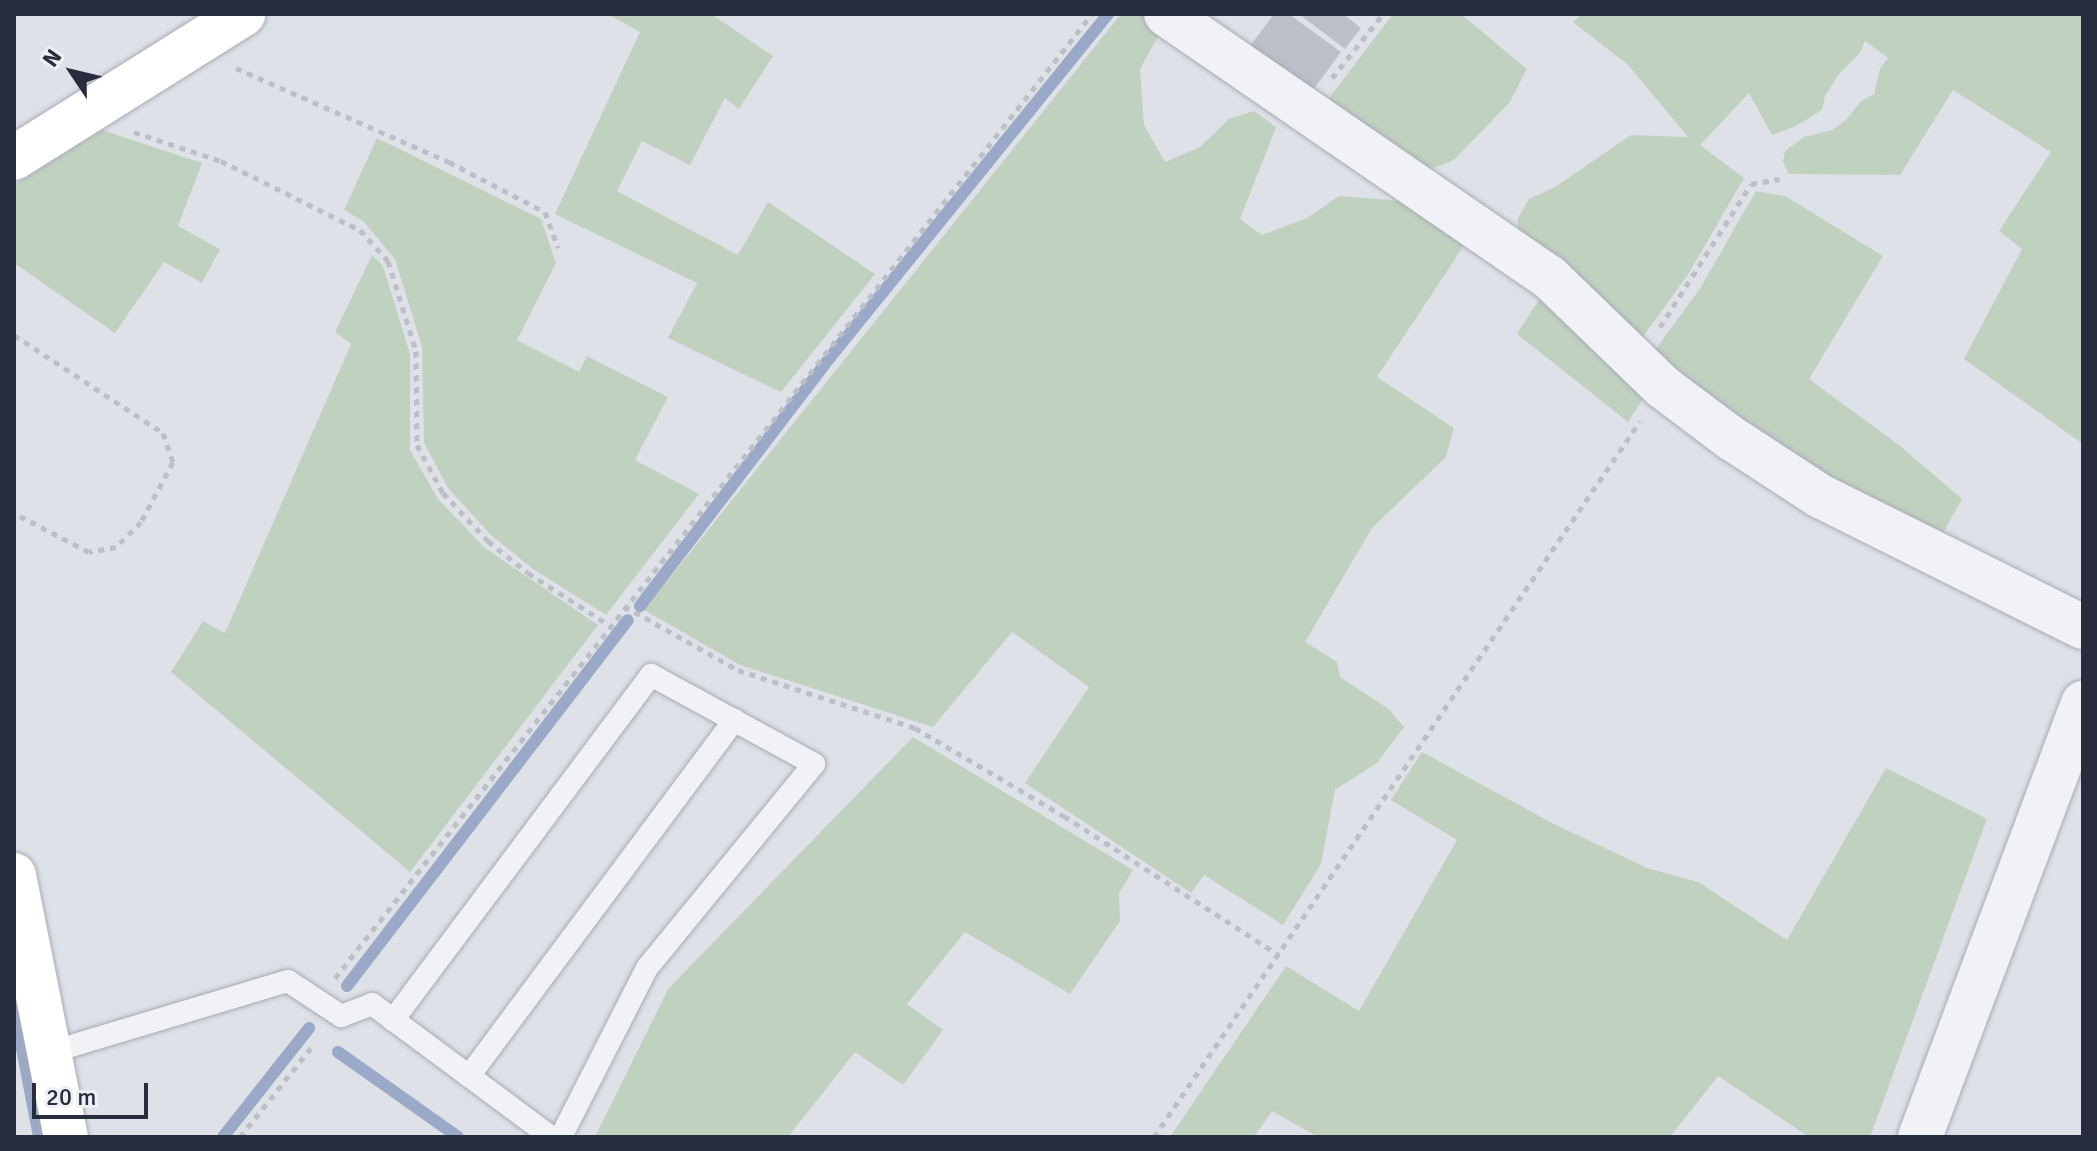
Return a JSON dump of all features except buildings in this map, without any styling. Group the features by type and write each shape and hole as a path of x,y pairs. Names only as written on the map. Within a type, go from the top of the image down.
{"main road":[{"path":"14,158 244,14"},
{"path":"14,875 66,1137"}],"street":[{"path":"1166,14 1549,277 1650,374 1731,438 1820,496 2083,627"},
{"path":"1920,1137 2083,703"}],"lane":[{"path":"393,1020 651,675 814,764 647,968 561,1137"},
{"path":"469,1076 734,720"},
{"path":"51,1052 288,981 341,1016 372,1004 551,1137"}],"path":[{"path":"335,979 609,625 1092,14"},
{"path":"1307,111 1383,14"},
{"path":"191,47 449,162 545,212 558,248"},
{"path":"83,115 221,161 360,230 388,261 416,351 417,445 443,493 498,549 609,625"},
{"path":"1154,1137 1279,955 1650,374 1692,282 1751,184 1780,179"},
{"path":"14,335 163,433 173,462 141,522 116,547 89,552 14,513"},
{"path":"624,606 738,670 915,728 1064,816 1279,955"},
{"path":"240,1137 314,1044"}],"green space":[{"path":"608,14 711,14 773,56 739,109 725,98 690,165 642,141 617,191 738,255 768,202 875,274 781,392 668,338 697,283 555,214 640,32"},
{"path":"1121,14 1146,14 1163,27 1140,69 1144,125 1165,162 1200,147 1229,119 1254,111 1276,127 1240,219 1262,235 1307,218 1339,196 1402,201 1473,232 1377,377 1454,428 1446,457 1372,528 1305,642 1337,662 1340,677 1389,709 1404,727 1377,763 1335,790 1321,864 1283,925 1204,875 1191,893 1025,783 1089,687 1012,632 933,727 740,665 644,610"},
{"path":"1393,14 1461,14 1527,69 1510,102 1454,160 1421,173 1323,106"},
{"path":"1582,14 2083,14 2083,444 1964,359 2022,249 1999,231 2051,152 1953,90 1900,175 1789,174 1783,162 1785,151 1804,137 1832,130 1846,120 1861,101 1874,94 1880,69 1888,58 1865,41 1860,53 1839,74 1825,96 1822,110 1796,126 1772,135 1749,93 1700,145 1744,178 1689,273 1637,345 1517,238 1518,218 1529,199 1555,187 1631,135 1688,137 1628,65 1573,22"},
{"path":"102,130 202,163 178,226 220,249 202,283 164,262 115,333 14,263 14,185"},
{"path":"377,138 541,219 556,263 517,340 579,372 587,356 668,397 635,460 699,494 606,615 533,569 491,535 448,488 424,443 422,347 395,259 363,221 344,210"},
{"path":"1756,191 1785,196 1883,256 1809,379 1900,446 1962,499 1935,547 1825,489 1650,357 1701,287"},
{"path":"372,255 383,266 410,354 410,450 438,499 485,548 598,625 410,872 171,672 203,621 225,633 351,344 335,332"},
{"path":"1547,287 1649,389 1628,422 1517,334"},
{"path":"913,737 1133,870 1119,893 1120,921 1070,994 965,932 907,1004 943,1030 903,1085 855,1052 788,1137 595,1137 668,989"},
{"path":"1422,752 1554,824 1647,868 1698,882 1787,940 1886,768 1987,819 1870,1137 1809,1137 1718,1076 1670,1137 1318,1137 1272,1111 1254,1137 1170,1137 1286,966 1359,1011 1457,840 1391,800"}],"waterway":[{"path":"640,606 832,355 1108,14"},
{"path":"347,986 628,620"},
{"path":"14,1007 39,1137"},
{"path":"223,1137 309,1028"},
{"path":"338,1052 458,1137"}]}
